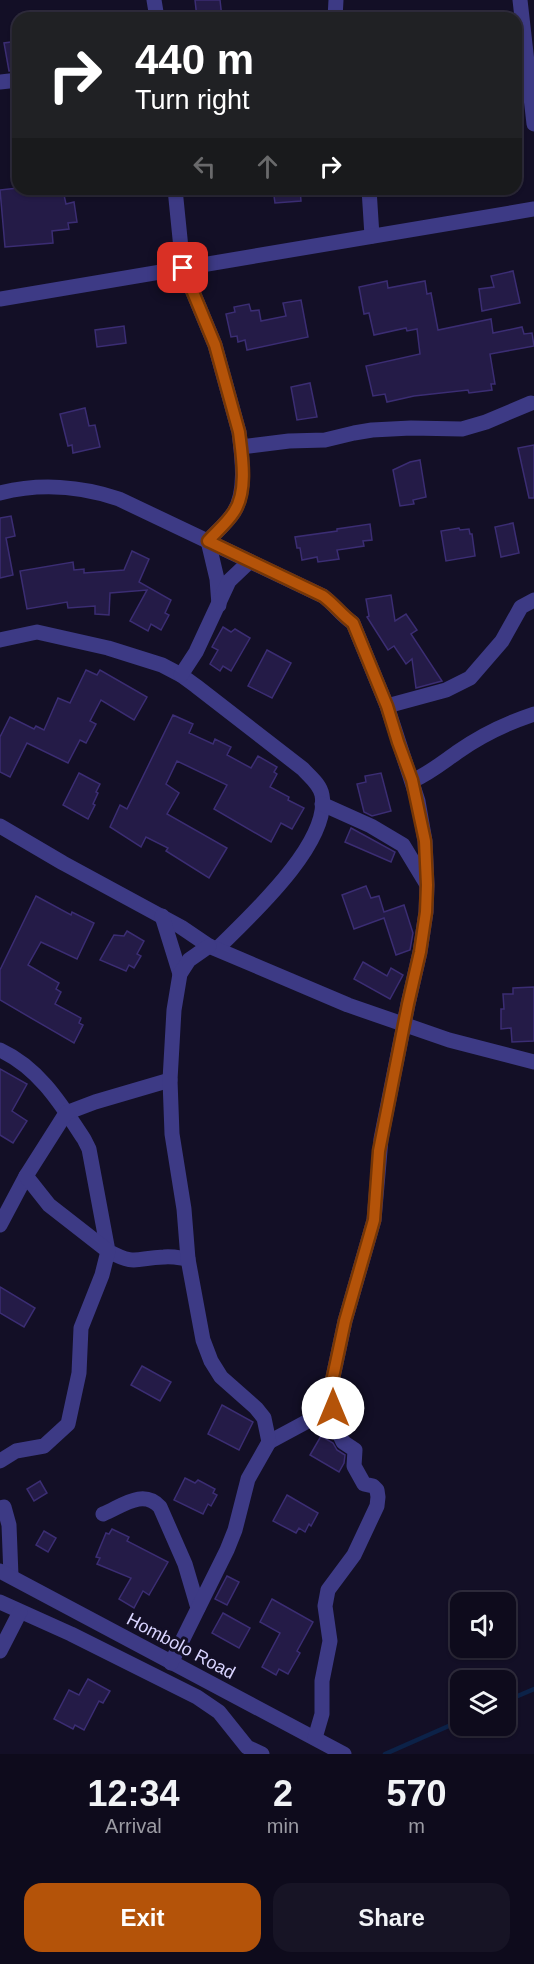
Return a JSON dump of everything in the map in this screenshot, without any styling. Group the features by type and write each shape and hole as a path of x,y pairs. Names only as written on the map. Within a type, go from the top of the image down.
{"street":[{"path":"522,18 534,124"},
{"path":"176,195 183,268 215,345 241,447 239,502 234,513 208,541"},
{"path":"369,195 372,236"},
{"path":"0,299 534,210"},
{"path":"241,447 290,441 325,440 372,430 462,429 486,422 531,403"},
{"path":"0,493 13,489 43,487 93,490 208,541 323,596 332,603 342,616 353,623 387,706 412,780 425,841 426,912 420,952 379,1151 374,1220 347,1312 330,1391 322,1406 308,1421 268,1442 248,1479 235,1530 171,1663"},
{"path":"208,541 217,579 219,604"},
{"path":"181,675 196,652 229,581 249,562"},
{"path":"387,706 446,690 470,678 502,641 521,607 534,600"},
{"path":"0,640 37,632 140,656 181,675 303,770 320,789 322,810 316,828 292,870 269,897 213,947 189,960 180,974 174,1010 170,1080 172,1134 184,1209 188,1258 203,1340 211,1361 221,1377 264,1418 268,1442"},
{"path":"412,780 426,775 504,724 534,714"},
{"path":"322,804 371,826 403,845 427,885"},
{"path":"0,826 213,947 348,1005 449,1040 534,1062"},
{"path":"162,916 180,974"},
{"path":"0,1050 32,1069 66,1113 88,1149 108,1251 102,1275 81,1328 79,1373 68,1424 44,1446 16,1451 0,1461"},
{"path":"0,1225 26,1176 66,1113 170,1080"},
{"path":"26,1176 49,1205 108,1251 124,1260 188,1258"},
{"path":"315,1746 322,1714 322,1681 330,1641 325,1606 328,1590 354,1555 377,1506 378,1497 377,1490 373,1486 364,1484 354,1466 356,1450 343,1442 336,1425 330,1391"},
{"path":"103,1514 139,1498 148,1497 156,1502 185,1564 198,1608"},
{"path":"0,1508 4,1507 8,1516 5,1574"},
{"name":"Hombolo Road","path":"5,1574 171,1663 315,1746 340,1751"},
{"path":"0,1602 71,1634 197,1697 219,1712 247,1747 262,1754"},
{"path":"0,1651 20,1612"}],"building":[{"path":"195,0 220,0 221,12 196,12"},
{"path":"12,42 12,71 9,71 4,43"},
{"path":"12,189 12,195 64,195 66,204 74,202 77,222 68,223 69,229 52,231 53,243 5,247 0,190"},
{"path":"274,195 300,195 301,201 275,203"},
{"path":"513,271 520,303 482,311 479,289 494,287 491,276"},
{"path":"387,281 388,288 425,281 427,294 431,293 438,330 491,319 493,333 522,327 524,334 532,333 534,346 490,354 495,384 491,384 492,390 469,393 468,390 414,396 387,402 385,394 373,396 366,366 420,354 417,329 407,331 406,328 374,335 369,313 364,314 359,287"},
{"path":"301,300 308,337 247,350 245,340 238,342 237,336 231,337 226,314 235,312 234,307 249,304 251,311 259,310 261,321 286,316 283,303"},
{"path":"124,326 126,343 97,347 95,330"},
{"path":"310,383 317,417 297,420 291,387"},
{"path":"85,408 89,426 95,425 100,447 73,453 72,445 68,446 60,414"},
{"path":"534,445 534,498 529,498 518,448"},
{"path":"420,460 426,497 413,500 414,504 400,506 393,470"},
{"path":"11,516 15,536 6,538 13,575 0,578 0,518"},
{"path":"513,523 519,553 501,557 495,527"},
{"path":"370,524 372,540 363,541 364,546 337,550 339,559 318,562 317,557 302,560 295,537"},
{"path":"459,528 460,530 469,529 472,534 475,556 446,561 441,531"},
{"path":"132,551 149,559 139,582 171,600 165,613 169,615 161,630 151,624 148,631 130,621 147,590 110,593 109,615 95,614 95,606 68,608 67,602 27,609 20,571 73,562 74,570 84,569 84,573 124,570"},
{"path":"391,595 395,621 406,614 417,630 411,634 442,681 416,688 412,659 406,664 394,646 388,650 367,617 369,616 366,599"},
{"path":"223,627 231,632 235,629 250,638 231,671 223,666 220,671 210,664 218,650 212,647"},
{"path":"267,650 291,663 272,698 248,686"},
{"path":"86,670 97,675 100,670 147,697 134,720 101,700 90,721 96,724 86,743 80,740 68,763 27,743 10,777 0,772 0,737 10,717 34,729 36,726 44,730 58,698 70,703"},
{"path":"173,715 193,724 189,733 213,744 215,739 231,747 227,755 251,768 258,756 277,767 274,772 277,774 270,787 304,808 292,829 281,823 271,842 214,809 227,785 177,761 166,784 179,793 167,814 227,848 209,878 166,851 168,848 146,837 141,847 110,827 120,805 127,809"},
{"path":"79,773 100,784 93,804 95,805 88,819 63,805"},
{"path":"381,773 391,811 372,816 364,812 357,784 366,782 365,776"},
{"path":"351,828 395,852 391,862 345,842"},
{"path":"366,886 371,898 379,896 384,912 404,905 413,933 410,950 396,955 384,918 354,929 342,895"},
{"path":"36,896 71,915 72,912 94,923 77,959 41,942 28,965 59,983 56,989 61,992 55,1004 81,1018 79,1023 83,1025 74,1043 0,1000 0,970"},
{"path":"127,931 144,941 137,954 141,956 134,968 129,965 126,971 100,960 114,935 124,936"},
{"path":"363,962 387,976 391,968 403,975 390,999 354,979"},
{"path":"534,987 534,1041 512,1042 511,1028 501,1029 501,1009 504,1009 503,994 513,994 513,988"},
{"path":"0,1069 27,1084 12,1111 27,1121 13,1143 0,1135"},
{"path":"0,1287 35,1308 24,1327 0,1313"},
{"path":"142,1366 171,1382 160,1401 131,1385"},
{"path":"222,1405 253,1422 239,1450 208,1434"},
{"path":"321,1436 333,1443 337,1450 345,1455 339,1472 310,1455"},
{"path":"185,1478 195,1483 198,1480 215,1489 213,1493 217,1495 211,1506 208,1504 203,1514 174,1500"},
{"path":"40,1481 47,1493 34,1501 27,1489"},
{"path":"287,1495 318,1513 305,1532 299,1528 296,1533 273,1521"},
{"path":"112,1529 129,1537 127,1541 168,1562 149,1595 143,1591 134,1608 119,1599 131,1578 97,1564 100,1558 96,1557 106,1533 109,1534"},
{"path":"44,1531 56,1538 48,1552 36,1545"},
{"path":"227,1576 239,1582 227,1605 215,1599"},
{"path":"272,1599 313,1622 297,1651 300,1653 288,1674 279,1669 276,1675 262,1667 280,1633 260,1622"},
{"path":"223,1613 250,1628 239,1648 212,1633"},
{"path":"88,1679 110,1691 103,1703 99,1701 84,1730 75,1725 73,1729 54,1719 69,1690 79,1695"}],"waterway":[{"path":"516,1697 534,1689"},
{"path":"385,1754 450,1725"}],"route":[{"path":"183,268 215,345 241,447 239,502 234,513 208,541 323,596 337,608 342,616 353,623 387,706 412,780 425,841 426,912 420,952 379,1151 374,1220 349,1304 330,1391 333,1408"}]}
